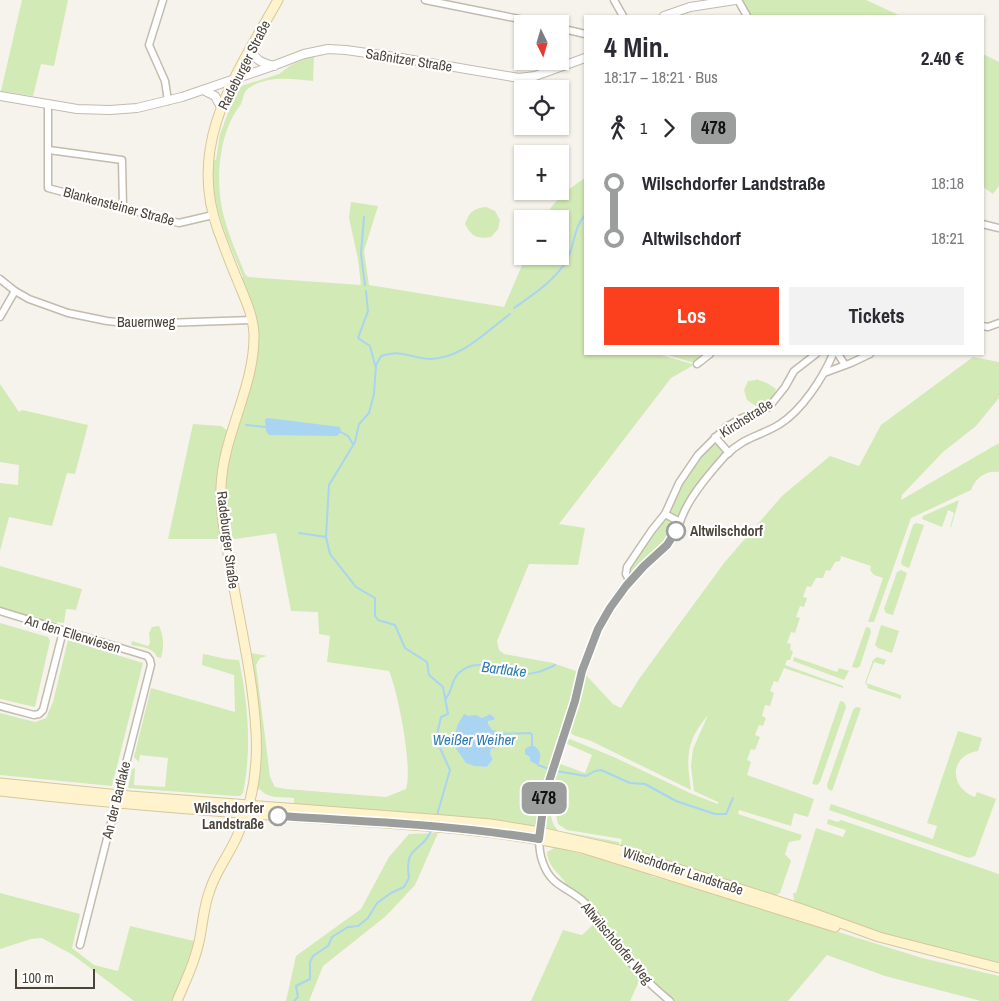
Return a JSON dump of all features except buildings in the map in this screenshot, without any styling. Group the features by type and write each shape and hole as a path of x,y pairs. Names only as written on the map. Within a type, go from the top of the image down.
{"main road":[{"name":"Radeburger Straße","path":"177,1001 194,962 209,892 238,836 247,809 252,793 257,758 252,690 223,526 221,486 226,447 252,365 254,349 252,320 213,215 208,189 208,159 214,127 221,107 234,79 278,0"},
{"name":"Wilschdorfer Landstraße","path":"0,783 117,799"},
{"name":"Wilschdorfer Landstraße","path":"0,791 247,809 540,835 696,882 886,943 999,973"},
{"path":"252,793 270,807"},
{"name":"Wilschdorfer Landstraße","path":"247,809 270,807 491,824 619,850 799,908 879,937 999,968"}],"street":[{"path":"163,0 149,45 165,81 168,101"},
{"path":"425,0 514,18"},
{"path":"614,0 622,15"},
{"path":"667,15 690,7 736,0 746,15"},
{"path":"569,30 584,34"},
{"path":"250,49 260,62 274,66"},
{"name":"Saßnitzer Straße","path":"0,96 78,109 110,110 137,108 204,90 312,51 338,49 519,78 535,76 584,58"},
{"path":"204,90 215,96 221,107"},
{"name":"Blankensteiner Straße","path":"48,105 48,188 179,223 213,215"},
{"path":"49,150 122,160 124,207"},
{"path":"984,224 999,228"},
{"name":"Bauernweg","path":"0,280 15,292 29,299 107,322 135,324 252,320"},
{"path":"0,317 15,292"},
{"path":"985,327 999,323"},
{"path":"697,364 709,355"},
{"name":"Kirchstraße","path":"630,582 626,574 627,568 665,514 679,483 691,464 723,430 740,419 769,407 780,394 794,371 815,355"},
{"path":"630,582 667,545 692,498 736,445 771,429 783,421 803,401 824,373 833,355"},
{"path":"839,355 845,365"},
{"path":"824,373 868,355"},
{"name":"Kirchstraße","path":"715,437 729,453"},
{"path":"665,514 680,522"},
{"name":"Altwilschdorfer Weg","path":"630,582 610,608 598,629 581,675 575,701 545,794 539,847 542,862 554,881 563,889 581,899 590,908 628,959 658,992 670,1001"},
{"name":"An den Ellerwiesen","path":"0,611 147,656"},
{"path":"0,706 34,715 39,714 43,710 63,631"},
{"name":"An der Bartlake","path":"80,945 150,665 150,660 147,656"}],"green space":[{"path":"22,0 68,0 54,66 41,64 33,96 1,91"},
{"path":"742,0 866,0 899,15 750,15"},
{"path":"984,54 999,62 999,186 993,194 984,188"},
{"path":"314,55 313,81 289,79 264,81 256,84 245,92 241,105 232,118 227,130 220,158 219,187 225,221 245,274 248,277 361,285 358,259 349,218 351,202 378,206 364,251 369,285 504,307 522,265 569,265 569,210 550,210 558,200 569,200 569,190 584,179 584,355 661,355 692,364 692,366 671,378 559,524 585,528 578,565 529,564 497,641 499,650 504,654 553,663 579,672 571,703 550,764 542,794 538,820 533,827 312,807 294,804 294,798 271,796 260,789 258,790 260,742 248,654 251,653 267,656 260,658 256,665 270,777 275,787 386,797 406,789 408,765 396,695 389,671 327,662 330,636 319,634 318,612 291,611 276,533 229,540 224,504 228,456 256,357 240,278 243,277 226,235 217,205 214,190 213,160 216,160 220,134 238,87 279,74 291,65","holes":["490,714 495,718 488,721 488,725 499,741 496,748 491,749 490,754 493,759 487,767 473,765 462,757 453,740 463,716 482,718"]},
{"path":"486,207 495,211 500,220 498,229 491,237 482,238 470,232 465,224 472,211"},
{"path":"668,355 703,355 694,363"},
{"path":"973,357 999,362 999,398 976,426 943,452 902,495 901,500 999,443 999,472 985,474 978,479 971,490 911,518 874,622 868,622 883,578 874,575 870,570 871,566 841,556 840,561 835,562 830,571 826,570 823,578 816,578 811,587 807,586 803,597 807,598 804,607 800,606 796,617 800,618 795,633 791,632 787,643 791,644 790,649 793,652 790,660 787,660 785,665 843,686 843,688 784,668 778,682 774,681 770,691 774,693 770,706 765,705 762,716 766,718 763,726 759,725 755,735 760,737 755,750 751,749 747,760 751,762 747,775 814,799 808,817 794,813 791,826 739,810 738,814 802,835 800,840 789,842 785,854 791,861 780,893 772,897 658,856 655,864 679,872 654,868 651,876 694,887 922,958 999,976 999,1001 981,1001 885,976 827,955 788,1001 673,1001 642,973 610,933 597,912 586,900 567,887 548,858 547,852 556,847 615,864 622,839 567,830 558,824 554,805 548,799 558,763 585,773 592,755 565,743 570,739 718,804 718,802 694,791 691,766 693,749 708,715 695,733 689,750 688,768 691,790 591,741 573,735 569,731 584,673 613,704 621,708 639,679 724,563 782,496 830,456 859,466 881,425"},
{"path":"756,379 776,389 770,402 759,408 747,400 744,390 748,381"},
{"path":"0,384 19,412 22,410 88,425 75,474 67,473 52,526 9,517 0,551 0,483 18,485 19,465 0,462"},
{"path":"193,424 221,426 228,431 222,536 218,539 168,539"},
{"path":"715,441 724,454 678,520 668,514 680,485 700,456"},
{"path":"959,500 951,527 954,513 948,510 942,527 922,519 923,516"},
{"path":"666,518 677,523 667,541 631,576 628,572 631,566"},
{"path":"916,523 924,525 909,568 902,565 901,562 913,525"},
{"path":"0,566 82,589 76,610 66,609 64,623 57,622 56,626 0,610"},
{"path":"901,570 907,573 893,615 886,613 884,609 897,572"},
{"path":"0,623 48,637 50,641 35,707 0,699"},
{"path":"881,625 899,631 892,653 875,645"},
{"path":"159,626 163,642 161,658 157,657 149,649 131,645 132,641 148,646 150,643 149,633 152,627"},
{"path":"866,627 870,628 871,632 860,666 857,668 852,667"},
{"path":"68,640 143,663 112,786 0,775 0,713 35,722 46,718 53,702"},
{"path":"203,654 239,660 248,726 246,776 243,793 240,796 234,796 128,788 132,769 135,768 134,785 165,787 168,758 140,755 139,762 134,757 151,688 235,712 234,675 202,665"},
{"path":"794,657 837,672 839,668 849,671 844,680 793,661"},
{"path":"877,657 886,660 884,665 874,662 866,683 901,695 901,699 867,688 868,686 865,683 873,660"},
{"path":"840,701 844,702 846,707 820,782 817,785 812,784"},
{"path":"856,707 861,708 832,791 828,789 827,785 853,710"},
{"path":"958,731 982,738 978,751 968,754 957,765 957,780 960,787 966,793 975,797 977,792 996,799 975,856 969,858 829,810 831,804 933,839 937,826 927,823"},
{"path":"546,804 550,805 553,823 559,831 619,842 619,845 548,829 544,825"},
{"path":"828,819 838,822 841,820 999,874 999,966 887,936 796,903 793,893 796,893 816,828 843,837 846,830 827,824"},
{"path":"438,833 415,885 386,916 323,966 309,1001 286,1001 296,956 361,909 389,857 409,834"},
{"path":"0,893 80,914 72,948 94,965 118,971 130,926 194,941 185,971 172,1001 134,1001 73,955 42,938 31,939 0,949"},
{"path":"596,922 641,977 630,1001 531,1001 563,930 582,935"}],"water":[{"path":"265,419 340,427 341,432 337,436 269,435 266,431"},
{"name":"Weißer Weiher","path":"464,714 468,716 476,715 482,718 490,714 495,718 488,721 488,724 492,730 497,731 500,739 496,748 491,749 490,754 493,759 487,767 466,763 453,744 458,724"},
{"path":"532,745 540,753 538,765 530,761 530,757 525,754 525,749"}],"waterway":[{"path":"514,308 529,298 558,273 568,258 577,230 584,216"},
{"path":"364,217 361,254 365,285"},
{"path":"366,291 368,311 358,338 370,346 375,365"},
{"path":"437,815 450,770 436,739 441,717 448,714 443,687 429,675 427,662 405,648 395,625 378,620 375,616 375,598 356,587 330,554 326,537 329,485 355,442 359,424 369,413 374,394 376,365 381,356 395,353 430,359 441,358 463,350 510,314"},
{"path":"246,425 266,427"},
{"path":"341,432 348,436 353,444"},
{"path":"299,533 326,537"},
{"name":"Bartlake","path":"446,698 457,675 467,667 482,665 511,673 528,674 555,665"},
{"path":"498,734 530,733 532,735 532,745"},
{"path":"538,765 549,769"},
{"path":"556,771 586,776 601,770 630,783 645,784 676,801 715,814 726,814 733,798"},
{"name":"Bartlake","path":"294,1001 298,997 296,986 310,979 310,962 313,956 328,946 332,937 348,927 358,926 368,918 377,903 404,887 409,878 408,867 411,854 423,843 431,831"}],"bus line":[{"name":"478","path":"278,816 430,826 539,839 545,794 575,701 587,655 598,629 626,586 667,545 676,531"}],"place":[{"name":"Altwilschdorf","path":"676,531"},
{"name":"Wilschdorfer Landstraße","path":"278,816"}]}
